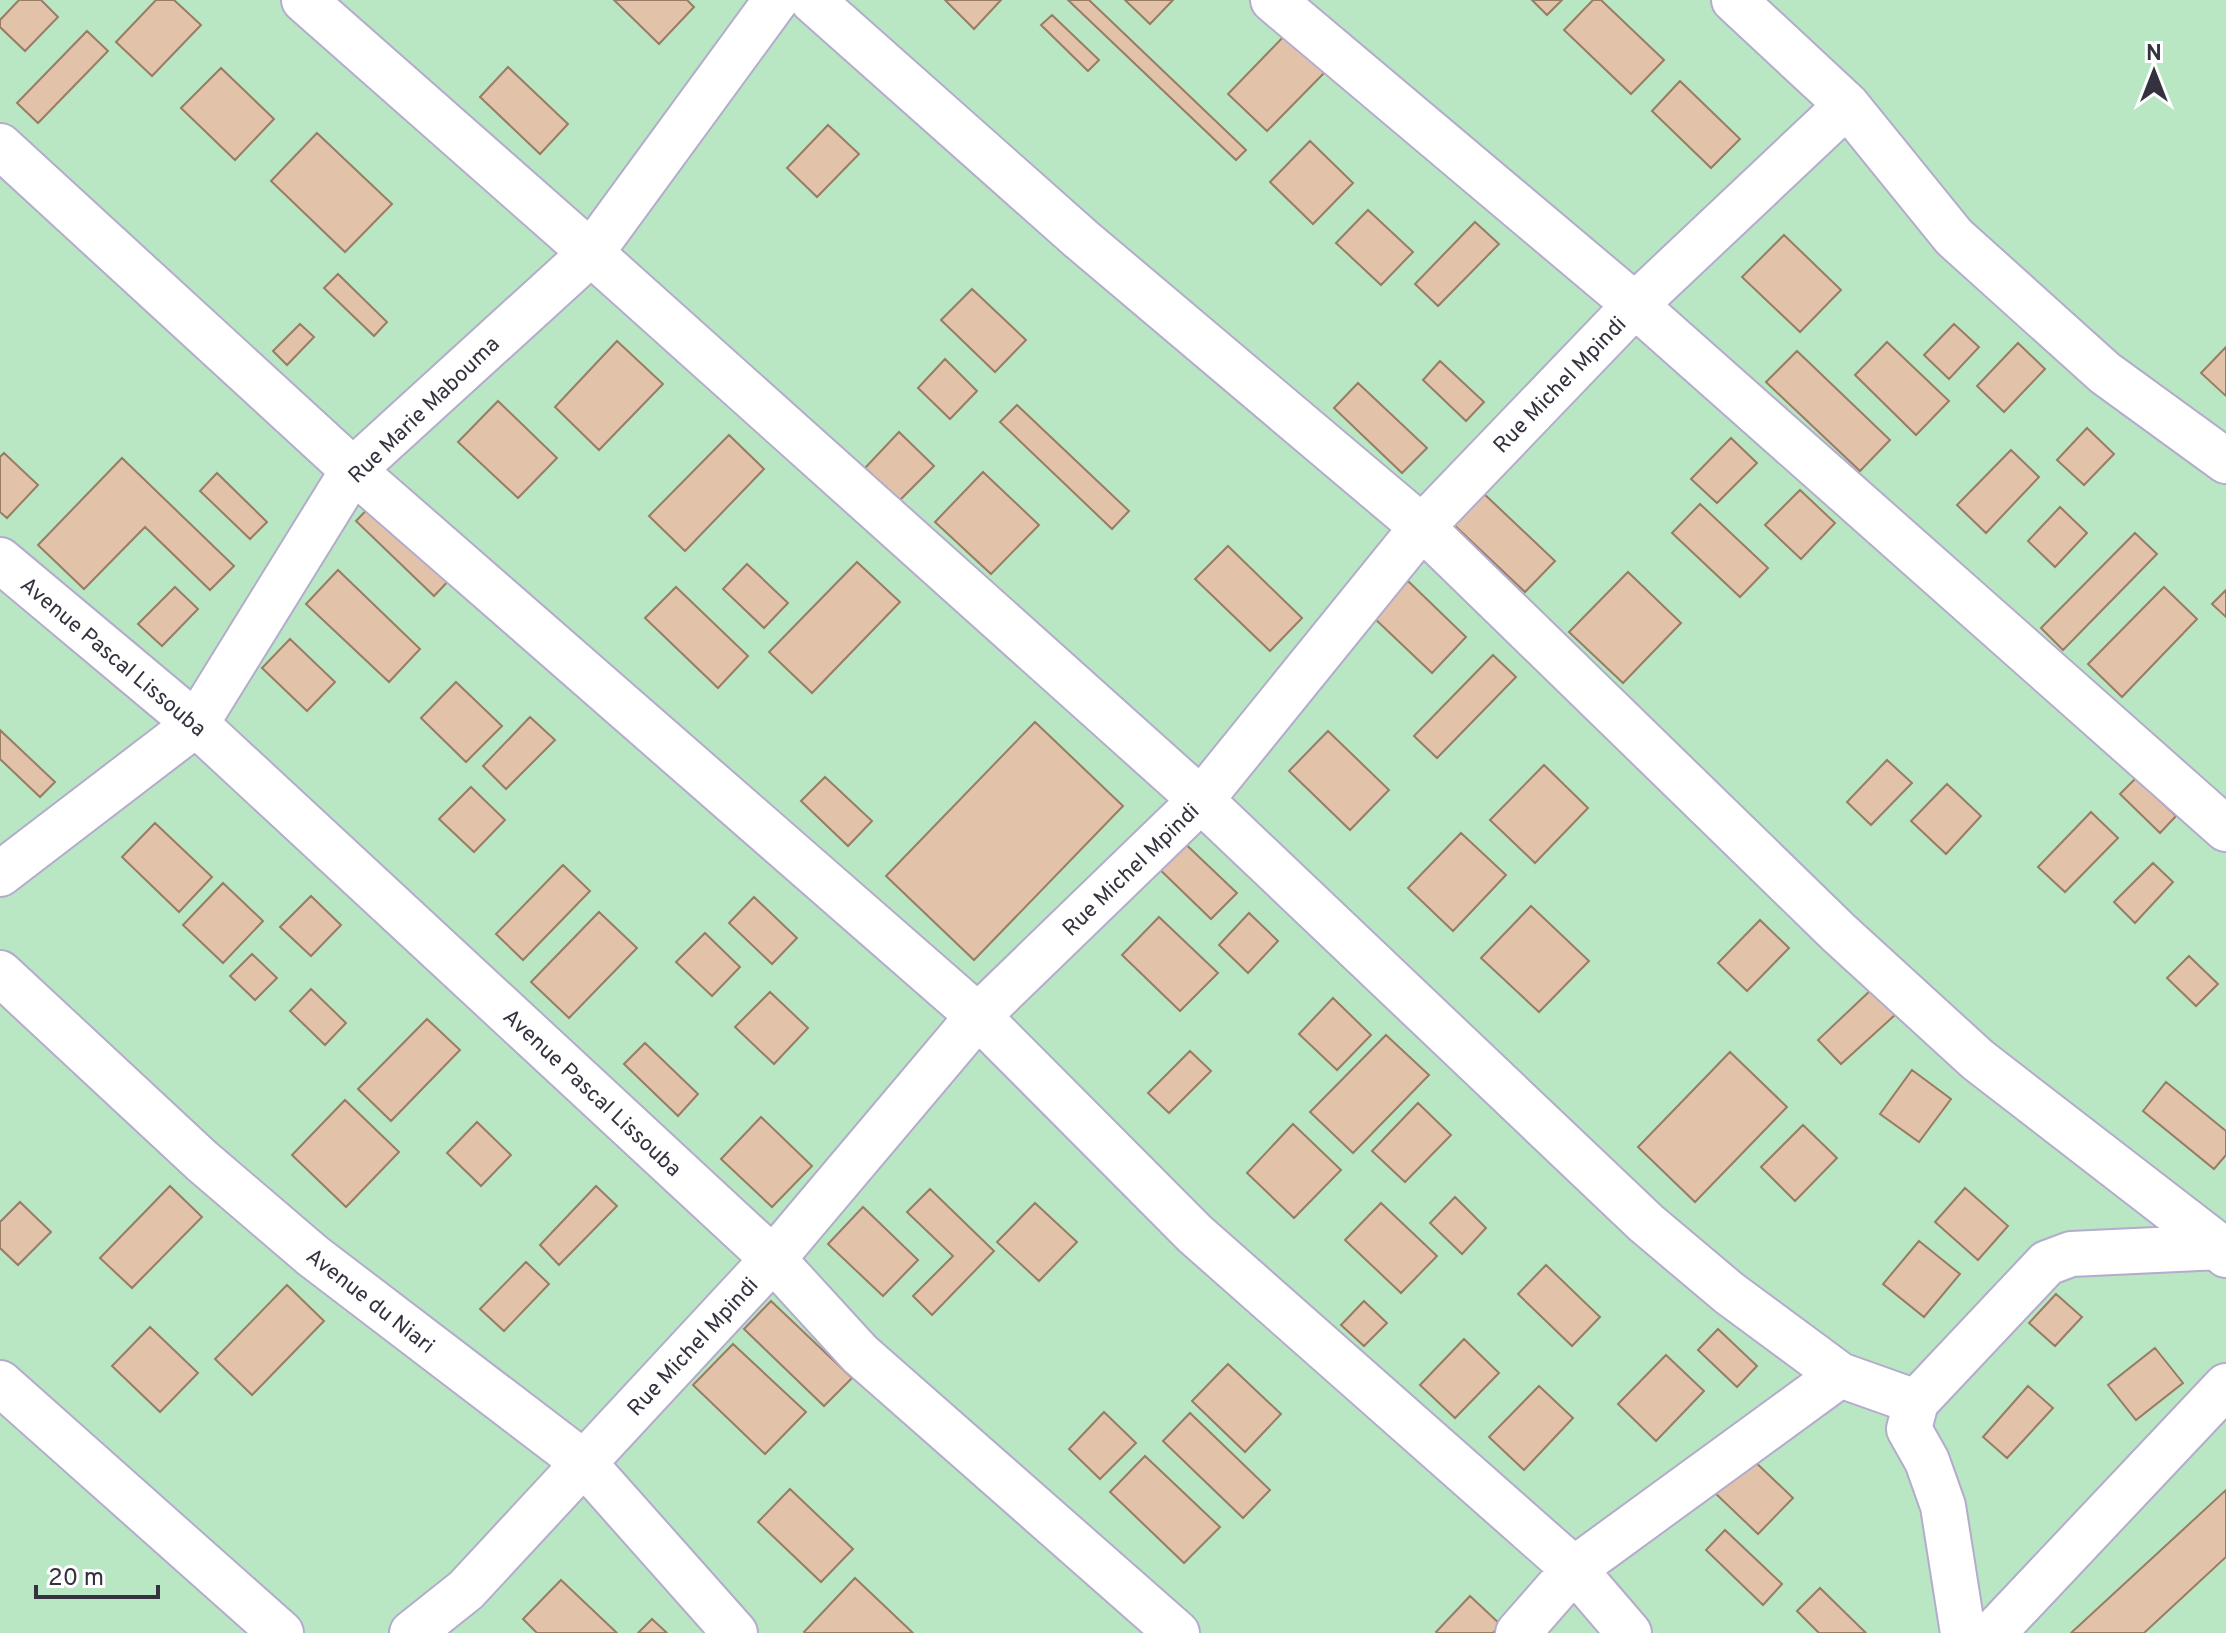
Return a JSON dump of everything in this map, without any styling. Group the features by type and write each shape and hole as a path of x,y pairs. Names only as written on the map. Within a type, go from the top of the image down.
{"street":[{"path":"304,0 1201,800 1646,1223 1729,1293 1840,1375 1916,1402"},
{"name":"Rue Marie Mabouma","path":"0,874 196,724 353,470 591,253 776,0"},
{"path":"812,0 1081,239 1422,527 1839,933 1966,1049 2223,1251"},
{"path":"1273,0 1635,305 2226,829"},
{"path":"1734,0 1847,105 1954,237 2105,373 2226,461"},
{"name":"Rue Michel Mpindi","path":"412,1633 466,1590 773,1259 978,1016 1201,800 1422,527 1635,305 1847,105"},
{"path":"0,146 353,470 978,1016 1195,1234 1574,1569 1629,1633"},
{"name":"Avenue Pascal Lissouba","path":"0,560 196,724 773,1259 860,1354 1177,1633"},
{"name":"Avenue du Niari","path":"0,973 202,1161 313,1256 583,1462 735,1633"},
{"path":"1963,1633 1943,1506 1927,1461 1909,1429 1916,1402 2047,1263 2071,1254 2223,1251"},
{"path":"1518,1633 1574,1569 1840,1375"},
{"path":"0,1383 281,1633"},
{"path":"1993,1633 2226,1386"}],"green space":[{"path":"0,0 2226,0 2226,1633 0,1633"}],"building":[{"path":"19,0 41,0 58,17 25,51 0,27 0,20"},
{"path":"156,0 174,0 201,25 152,76 116,42"},
{"path":"614,0 687,0 694,7 659,44"},
{"path":"945,0 1001,0 974,29"},
{"path":"1068,0 1089,0 1246,150 1236,160"},
{"path":"1125,0 1173,0 1150,24"},
{"path":"1532,0 1562,0 1547,15"},
{"path":"1593,0 1601,0 1664,60 1631,94 1564,30"},
{"path":"1052,15 1099,60 1088,71 1041,25"},
{"path":"87,31 108,51 38,123 17,103"},
{"path":"1289,31 1328,69 1267,131 1228,94"},
{"path":"508,67 568,124 540,154 480,97"},
{"path":"221,68 274,119 235,160 181,108"},
{"path":"1680,81 1740,139 1711,168 1652,111"},
{"path":"828,125 859,154 817,197 787,168"},
{"path":"317,133 392,204 345,252 271,181"},
{"path":"1310,141 1353,183 1313,224 1270,182"},
{"path":"1368,210 1413,252 1381,285 1336,243"},
{"path":"1475,222 1499,244 1438,306 1415,284"},
{"path":"1784,235 1841,290 1800,332 1742,277"},
{"path":"338,274 387,322 374,336 324,288"},
{"path":"972,289 1026,340 995,372 941,320"},
{"path":"300,324 314,337 287,365 273,351"},
{"path":"1954,324 1979,347 1949,379 1924,355"},
{"path":"617,341 663,384 599,450 555,407"},
{"path":"1887,342 1949,401 1916,435 1855,375"},
{"path":"2018,343 2045,369 2004,412 1977,386"},
{"path":"2226,347 2226,396 2201,373"},
{"path":"1797,351 1890,440 1860,471 1766,382"},
{"path":"945,359 977,391 950,419 918,388"},
{"path":"1440,361 1484,402 1466,421 1423,380"},
{"path":"1358,383 1427,448 1402,473 1334,408"},
{"path":"498,401 557,458 518,498 458,442"},
{"path":"1017,405 1129,511 1112,529 1000,422"},
{"path":"2087,428 2114,454 2084,485 2057,460"},
{"path":"899,432 934,466 899,501 865,468"},
{"path":"729,435 764,469 685,551 649,516"},
{"path":"1731,438 1757,463 1717,503 1691,479"},
{"path":"2011,450 2039,477 1986,533 1957,505"},
{"path":"4,453 38,485 7,518 0,512 0,457"},
{"path":"122,458 234,566 210,590 145,527 84,589 38,545"},
{"path":"983,472 1039,525 991,574 935,522"},
{"path":"217,473 267,522 250,539 200,491"},
{"path":"1800,490 1835,523 1801,559 1765,525"},
{"path":"1481,491 1555,561 1525,592 1451,522"},
{"path":"376,500 454,575 434,596 356,521"},
{"path":"1700,504 1768,568 1740,597 1672,533"},
{"path":"2060,507 2087,533 2055,567 2028,541"},
{"path":"2135,533 2157,554 2063,650 2041,628"},
{"path":"1228,546 1302,618 1270,651 1195,579"},
{"path":"857,562 900,602 812,693 769,652"},
{"path":"747,564 788,603 764,628 723,589"},
{"path":"338,570 420,649 389,682 306,604"},
{"path":"1628,572 1681,623 1623,683 1569,632"},
{"path":"1408,581 1466,637 1432,673 1373,617"},
{"path":"175,587 198,609 162,646 138,624"},
{"path":"676,587 748,656 718,688 645,618"},
{"path":"2164,587 2197,619 2122,697 2088,664"},
{"path":"2226,590 2226,617 2212,604"},
{"path":"290,639 335,682 307,711 262,668"},
{"path":"1493,655 1516,677 1437,758 1414,736"},
{"path":"456,682 502,726 466,762 421,718"},
{"path":"530,717 555,740 506,789 483,766"},
{"path":"1035,722 1123,806 974,960 886,876"},
{"path":"0,730 55,782 40,797 0,759"},
{"path":"1328,731 1389,790 1350,830 1289,771"},
{"path":"1887,760 1912,783 1871,825 1847,802"},
{"path":"1544,765 1588,808 1535,863 1490,820"},
{"path":"825,777 872,821 848,846 801,801"},
{"path":"2136,778 2176,816 2160,833 2120,794"},
{"path":"1947,784 1981,816 1946,854 1911,821"},
{"path":"471,787 505,820 474,852 439,819"},
{"path":"2091,812 2118,838 2065,892 2038,867"},
{"path":"155,823 212,877 179,912 122,857"},
{"path":"1461,833 1506,875 1453,931 1408,888"},
{"path":"1177,836 1237,893 1211,919 1152,862"},
{"path":"2153,863 2173,882 2135,923 2114,902"},
{"path":"563,865 590,891 523,960 496,934"},
{"path":"223,883 263,921 223,963 183,925"},
{"path":"311,896 341,925 311,956 280,927"},
{"path":"754,897 797,938 772,964 729,923"},
{"path":"1531,906 1589,961 1539,1012 1481,958"},
{"path":"599,912 637,948 569,1018 531,982"},
{"path":"1249,913 1278,941 1248,973 1219,945"},
{"path":"1159,917 1218,973 1180,1011 1122,955"},
{"path":"1760,920 1789,948 1747,991 1718,963"},
{"path":"705,933 740,967 712,996 676,962"},
{"path":"252,954 277,978 255,1000 230,976"},
{"path":"2189,956 2218,984 2196,1006 2167,978"},
{"path":"311,989 346,1023 325,1045 290,1011"},
{"path":"1872,989 1896,1014 1841,1064 1818,1040"},
{"path":"770,992 808,1028 774,1064 735,1027"},
{"path":"1333,998 1371,1035 1337,1070 1299,1034"},
{"path":"427,1019 460,1050 391,1121 358,1089"},
{"path":"1386,1035 1429,1075 1353,1153 1310,1112"},
{"path":"645,1043 698,1094 678,1116 624,1064"},
{"path":"1190,1051 1211,1071 1169,1113 1148,1093"},
{"path":"1730,1052 1787,1107 1695,1202 1638,1147"},
{"path":"1912,1070 1951,1099 1919,1142 1880,1114"},
{"path":"2166,1082 2226,1131 2226,1155 2214,1169 2143,1111"},
{"path":"345,1100 399,1152 346,1207 292,1155"},
{"path":"1418,1103 1451,1135 1405,1182 1372,1151"},
{"path":"761,1117 812,1166 772,1207 721,1159"},
{"path":"477,1122 511,1155 481,1186 447,1153"},
{"path":"1293,1124 1341,1170 1294,1218 1247,1173"},
{"path":"1803,1125 1837,1158 1795,1201 1761,1167"},
{"path":"170,1186 202,1217 132,1288 100,1258"},
{"path":"596,1186 617,1206 559,1265 540,1245"},
{"path":"1965,1188 2008,1226 1978,1260 1935,1222"},
{"path":"930,1189 994,1251 932,1315 913,1296 953,1256 907,1212"},
{"path":"1455,1197 1486,1228 1462,1254 1430,1223"},
{"path":"20,1202 51,1232 18,1265 0,1248 0,1222"},
{"path":"1035,1203 1077,1242 1039,1281 997,1242"},
{"path":"1381,1203 1437,1256 1401,1293 1345,1240"},
{"path":"863,1207 918,1260 883,1296 828,1244"},
{"path":"1919,1241 1960,1274 1924,1317 1883,1284"},
{"path":"526,1262 549,1284 504,1331 480,1309"},
{"path":"1546,1265 1600,1317 1572,1346 1518,1294"},
{"path":"287,1285 324,1321 252,1395 215,1359"},
{"path":"2056,1294 2082,1317 2055,1346 2029,1323"},
{"path":"771,1301 852,1378 824,1406 744,1329"},
{"path":"1364,1301 1387,1323 1364,1346 1341,1325"},
{"path":"150,1327 198,1373 160,1412 112,1366"},
{"path":"1718,1329 1757,1366 1737,1387 1698,1350"},
{"path":"1464,1339 1499,1373 1455,1418 1420,1385"},
{"path":"733,1344 806,1412 765,1454 693,1385"},
{"path":"2155,1348 2183,1383 2136,1420 2108,1385"},
{"path":"1666,1355 1704,1391 1656,1441 1618,1404"},
{"path":"1228,1364 1281,1414 1245,1452 1192,1401"},
{"path":"1539,1386 1573,1418 1524,1470 1489,1437"},
{"path":"2028,1386 2053,1408 2007,1458 1983,1437"},
{"path":"1104,1412 1136,1443 1100,1479 1069,1449"},
{"path":"1190,1413 1270,1490 1243,1518 1163,1441"},
{"path":"1145,1456 1220,1527 1184,1563 1110,1492"},
{"path":"1750,1457 1793,1498 1758,1534 1715,1493"},
{"path":"790,1489 853,1549 821,1582 758,1522"},
{"path":"2226,1490 2226,1557 2144,1633 2071,1633"},
{"path":"1725,1530 1782,1584 1763,1605 1706,1550"},
{"path":"855,1578 913,1633 805,1633"},
{"path":"561,1580 617,1633 537,1633 523,1619"},
{"path":"1820,1588 1866,1633 1819,1633 1797,1611"},
{"path":"1470,1596 1501,1625 1493,1633 1437,1633 1436,1632"},
{"path":"652,1619 667,1633 638,1633"}]}
